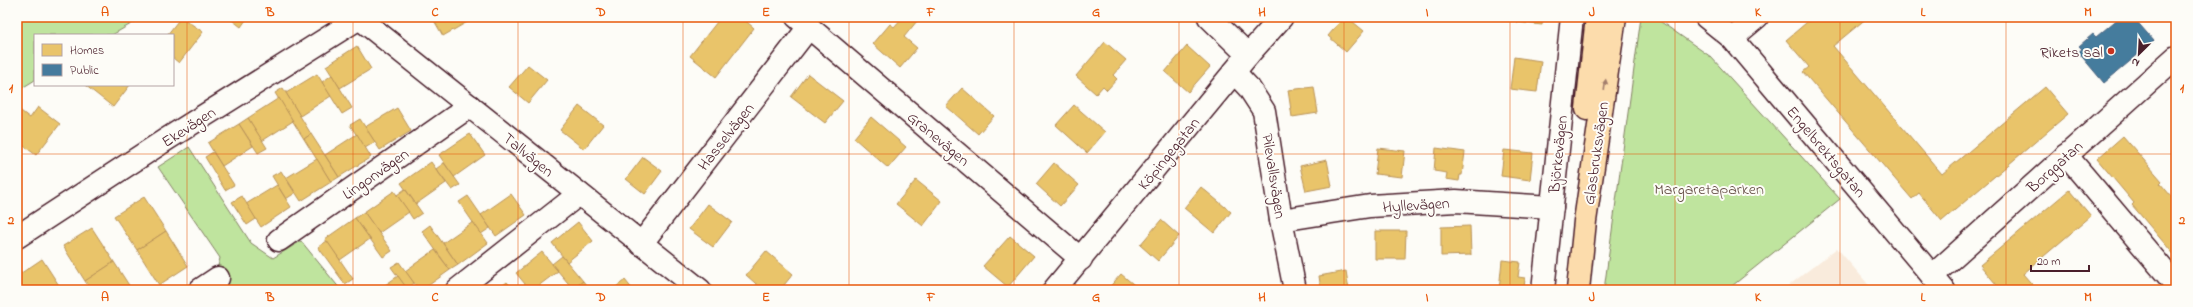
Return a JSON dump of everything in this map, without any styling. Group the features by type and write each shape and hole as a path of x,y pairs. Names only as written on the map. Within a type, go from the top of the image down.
{"main road":[{"name":"Glasbruksvägen","path":"1567,290 1596,17"},
{"name":"Glasbruksvägen","path":"1578,290 1585,221 1615,17"}],"street":[{"name":"Tallvägen","path":"359,17 641,244 688,287"},
{"name":"Ekevägen","path":"17,237 359,17"},
{"path":"1210,17 1248,54"},
{"name":"Köpingegatan","path":"1055,290 1248,54 1282,17"},
{"name":"Björkevägen","path":"1543,290 1572,17"},
{"name":"Engelbrektsgatan","path":"1706,17 1732,38 1938,283"},
{"path":"1732,38 1757,17"},
{"name":"Hasselvägen","path":"641,244 803,22"},
{"name":"Granevägen","path":"803,22 1081,259"},
{"name":"Borggatan","path":"1938,283 2066,155 2176,57"},
{"name":"Pilevallsvägen","path":"1234,72 1249,88 1264,111 1281,220 1295,290"},
{"name":"Lingonvägen","path":"279,240 470,106"},
{"path":"2066,155 2176,285"},
{"path":"457,290 578,194"},
{"name":"Hyllevägen","path":"1281,220 1370,206 1456,201 1552,206"},
{"path":"200,290 218,278"}],"shaded area":[{"path":"1837,248 1873,290 1783,290"}],"green space":[{"path":"20,17 143,17 114,34 34,34 34,81 17,91 17,22"},
{"name":"Margaretaparken","path":"1641,17 1654,17 1711,57 1840,199 1727,290 1604,290"},
{"path":"189,147 251,243 273,258 301,241 341,290 212,290 220,258 158,167"}],"building: Homes":[{"path":"181,17 203,32 179,63 174,59 174,34 168,34"},
{"path":"228,17 248,17 241,27"},
{"path":"432,17 467,17 469,21 443,36"},
{"path":"721,17 741,17 754,28 716,77 690,56"},
{"path":"903,17 912,17 917,21 904,37 917,48 900,68 873,44 890,24 894,27"},
{"path":"1344,17 1347,17 1364,31 1346,52 1328,36"},
{"path":"1517,17 1543,17 1542,25 1517,22"},
{"path":"1813,17 1868,17 1833,46 1942,174 2045,87 2068,114 1942,221 1919,193 1912,199 1803,72 1809,67 1786,40"},
{"path":"1105,42 1126,60 1113,75 1117,79 1107,90 1103,86 1096,94 1076,76"},
{"path":"357,46 371,69 340,88 326,66"},
{"path":"1187,46 1210,67 1188,92 1165,72"},
{"path":"1514,57 1541,61 1537,92 1510,89"},
{"path":"528,65 547,80 528,103 509,87"},
{"path":"317,74 331,96 300,116 286,93"},
{"path":"808,74 843,101 825,123 791,97"},
{"path":"332,75 352,108 342,114 322,82"},
{"path":"86,86 129,86 113,107"},
{"path":"1314,87 1318,113 1292,117 1288,90"},
{"path":"283,88 311,134 304,139 275,93"},
{"path":"962,88 994,116 978,134 946,106"},
{"path":"279,98 293,121 262,141 248,118"},
{"path":"1074,105 1105,132 1087,153 1056,125"},
{"path":"579,106 603,125 584,149 560,130"},
{"path":"38,107 60,124 36,155 17,141 17,108 30,118"},
{"path":"397,108 411,131 380,150 365,127"},
{"path":"871,117 906,147 888,168 854,138"},
{"path":"248,118 267,148 258,153 239,124"},
{"path":"360,119 375,142 365,148 350,125"},
{"path":"239,124 253,146 222,166 208,143"},
{"path":"311,134 339,177 331,182 304,139"},
{"path":"357,134 371,157 339,177 325,155"},
{"path":"470,134 485,155 454,177 439,155"},
{"path":"2123,136 2162,181 2160,183 2176,202 2176,257 2132,205 2134,203 2097,159"},
{"path":"1378,148 1405,151 1402,177 1375,174"},
{"path":"1436,148 1465,152 1462,175 1460,175 1459,181 1446,179 1447,173 1434,171"},
{"path":"1504,150 1533,153 1530,180 1501,176"},
{"path":"213,152 234,185 225,190 205,157"},
{"path":"643,157 662,171 645,194 626,179"},
{"path":"317,159 331,182 301,201 286,178"},
{"path":"1327,160 1332,186 1306,191 1300,166"},
{"path":"431,162 446,183 416,204 401,183"},
{"path":"444,163 460,185 452,190 436,169"},
{"path":"1054,163 1079,185 1060,206 1036,184"},
{"path":"281,171 295,193 286,199 272,176"},
{"path":"916,180 942,201 923,226 896,204"},
{"path":"277,185 291,207 261,227 246,204"},
{"path":"1201,187 1231,212 1214,233 1184,208"},
{"path":"405,189 422,213 413,219 397,195"},
{"path":"2069,190 2091,216 2023,274 2037,290 2001,290 1980,265"},
{"path":"394,191 409,212 379,233 364,212"},
{"path":"511,194 526,215 496,236 481,215"},
{"path":"242,196 256,219 247,225 232,202"},
{"path":"468,196 490,228 481,234 459,202"},
{"path":"144,197 166,231 137,250 114,216"},
{"path":"708,204 732,222 713,247 689,229"},
{"path":"364,212 392,251 383,257 355,218"},
{"path":"355,218 370,239 340,260 325,239"},
{"path":"1161,220 1179,236 1158,261 1140,245"},
{"path":"473,222 488,243 458,265 443,243"},
{"path":"578,222 593,241 567,262 552,243"},
{"path":"430,225 458,265 450,270 422,231"},
{"path":"1470,226 1471,255 1441,256 1441,227"},
{"path":"92,228 114,262 85,281 63,246"},
{"path":"166,231 188,266 159,285 137,250"},
{"path":"1375,231 1406,231 1405,259 1375,259"},
{"path":"1010,236 1034,256 1008,287 983,266"},
{"path":"327,241 353,279 345,284 318,247"},
{"path":"435,250 450,270 422,290 419,290 405,271"},
{"path":"766,251 793,274 780,290 763,290 746,275"},
{"path":"542,252 558,271 533,290 530,290 516,273"},
{"path":"562,256 583,281 573,289 552,264"},
{"path":"42,259 62,290 21,290 17,284 17,276"},
{"path":"1502,260 1520,262 1518,277 1525,278 1524,290 1499,290"},
{"path":"114,262 132,290 91,290 85,281"},
{"path":"399,262 414,283 407,289 391,267"},
{"path":"1346,271 1349,290 1321,290 1319,276"},
{"path":"1121,274 1139,289 1107,290"},
{"path":"398,276 408,290 378,290"},
{"path":"625,280 633,290 612,290"},
{"path":"583,281 590,290 573,290 573,289"},
{"path":"507,282 514,290 497,290"},
{"path":"526,286 530,290 521,290"}],"building: Public":[{"name":"Rikets sal","path":"2120,17 2133,17 2154,41 2104,83 2078,52 2082,49 2079,46 2093,34 2096,37"}],"place":[{"name":"Rikets sal","path":"2111,51"}]}
